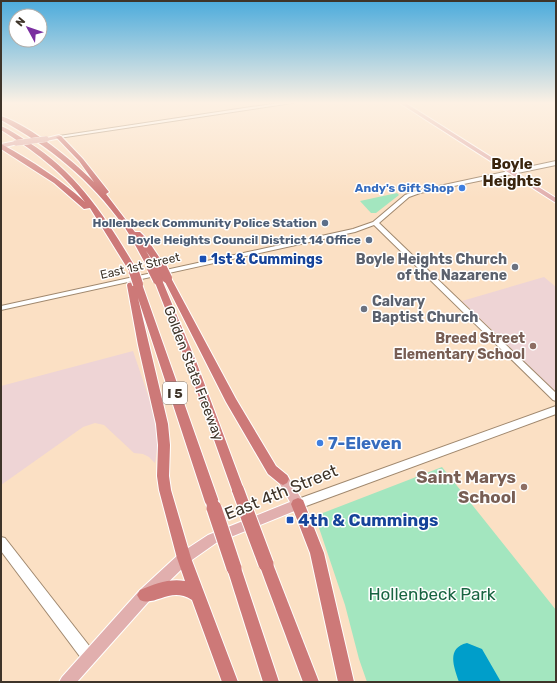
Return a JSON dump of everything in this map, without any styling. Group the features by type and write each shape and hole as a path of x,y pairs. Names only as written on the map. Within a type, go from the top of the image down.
{"highway":[{"path":"10,134 30,146 57,167 84,195 110,230 131,271 135,284 143,345 162,424 164,445 163,476 165,490 184,558 230,682"},
{"name":"Golden State Freeway","path":"28,134 42,142 71,164 107,199 127,224 157,267 163,279 238,490 311,682"},
{"path":"59,137 96,178 105,190 107,199"},
{"path":"1,146 47,174 68,189 110,230"},
{"path":"163,279 272,470 283,479"},
{"name":"Golden State Freeway","path":"135,284 212,502 271,682"},
{"path":"298,504 317,553 346,682"},
{"path":"145,595 178,587 191,590 199,596"}],"main road":[{"path":"450,134 556,202"},
{"path":"1,146 59,137"},
{"path":"283,479 298,504"},
{"name":"East 4th Street","path":"67,682 145,595 184,558 212,539 298,504"}],"street":[{"path":"59,137 80,134"},
{"name":"East 1st Street","path":"1,308 355,230 375,223 411,195 556,163"},
{"path":"375,223 556,398"},
{"name":"East 4th Street","path":"298,504 556,410"},
{"path":"1,542 89,657"}],"shaded area":[{"name":"Breed Street Elementary School","path":"544,277 556,287 556,392 462,301"},
{"path":"133,351 149,398 159,436 155,463 143,454 134,453 104,425 95,423 83,427 1,485 1,386"}],"green space":[{"path":"397,193 399,195 376,213 371,213 360,201"},
{"name":"Hollenbeck Park","path":"442,467 556,610 556,682 367,682 359,659 345,605 315,516"}],"water":[{"path":"467,643 482,649 501,682 459,682 453,659 454,654 460,645"}],"place":[{"name":"Andy's Gift Shop","path":"462,188"},
{"name":"Hollenbeck Community Police Station","path":"325,223"},
{"name":"Boyle Heights Council District 14 Office","path":"369,240"},
{"name":"1st & Cummings","path":"203,259"},
{"name":"Boyle Heights Church of the Nazarene","path":"515,267"},
{"name":"Calvary Baptist Church","path":"364,309"},
{"name":"Breed Street Elementary School","path":"533,346"},
{"name":"7-Eleven","path":"320,443"},
{"name":"Saint Marys School","path":"524,487"},
{"name":"4th & Cummings","path":"290,520"}],"district":[{"name":"Boyle Heights","path":"512,172"}]}
